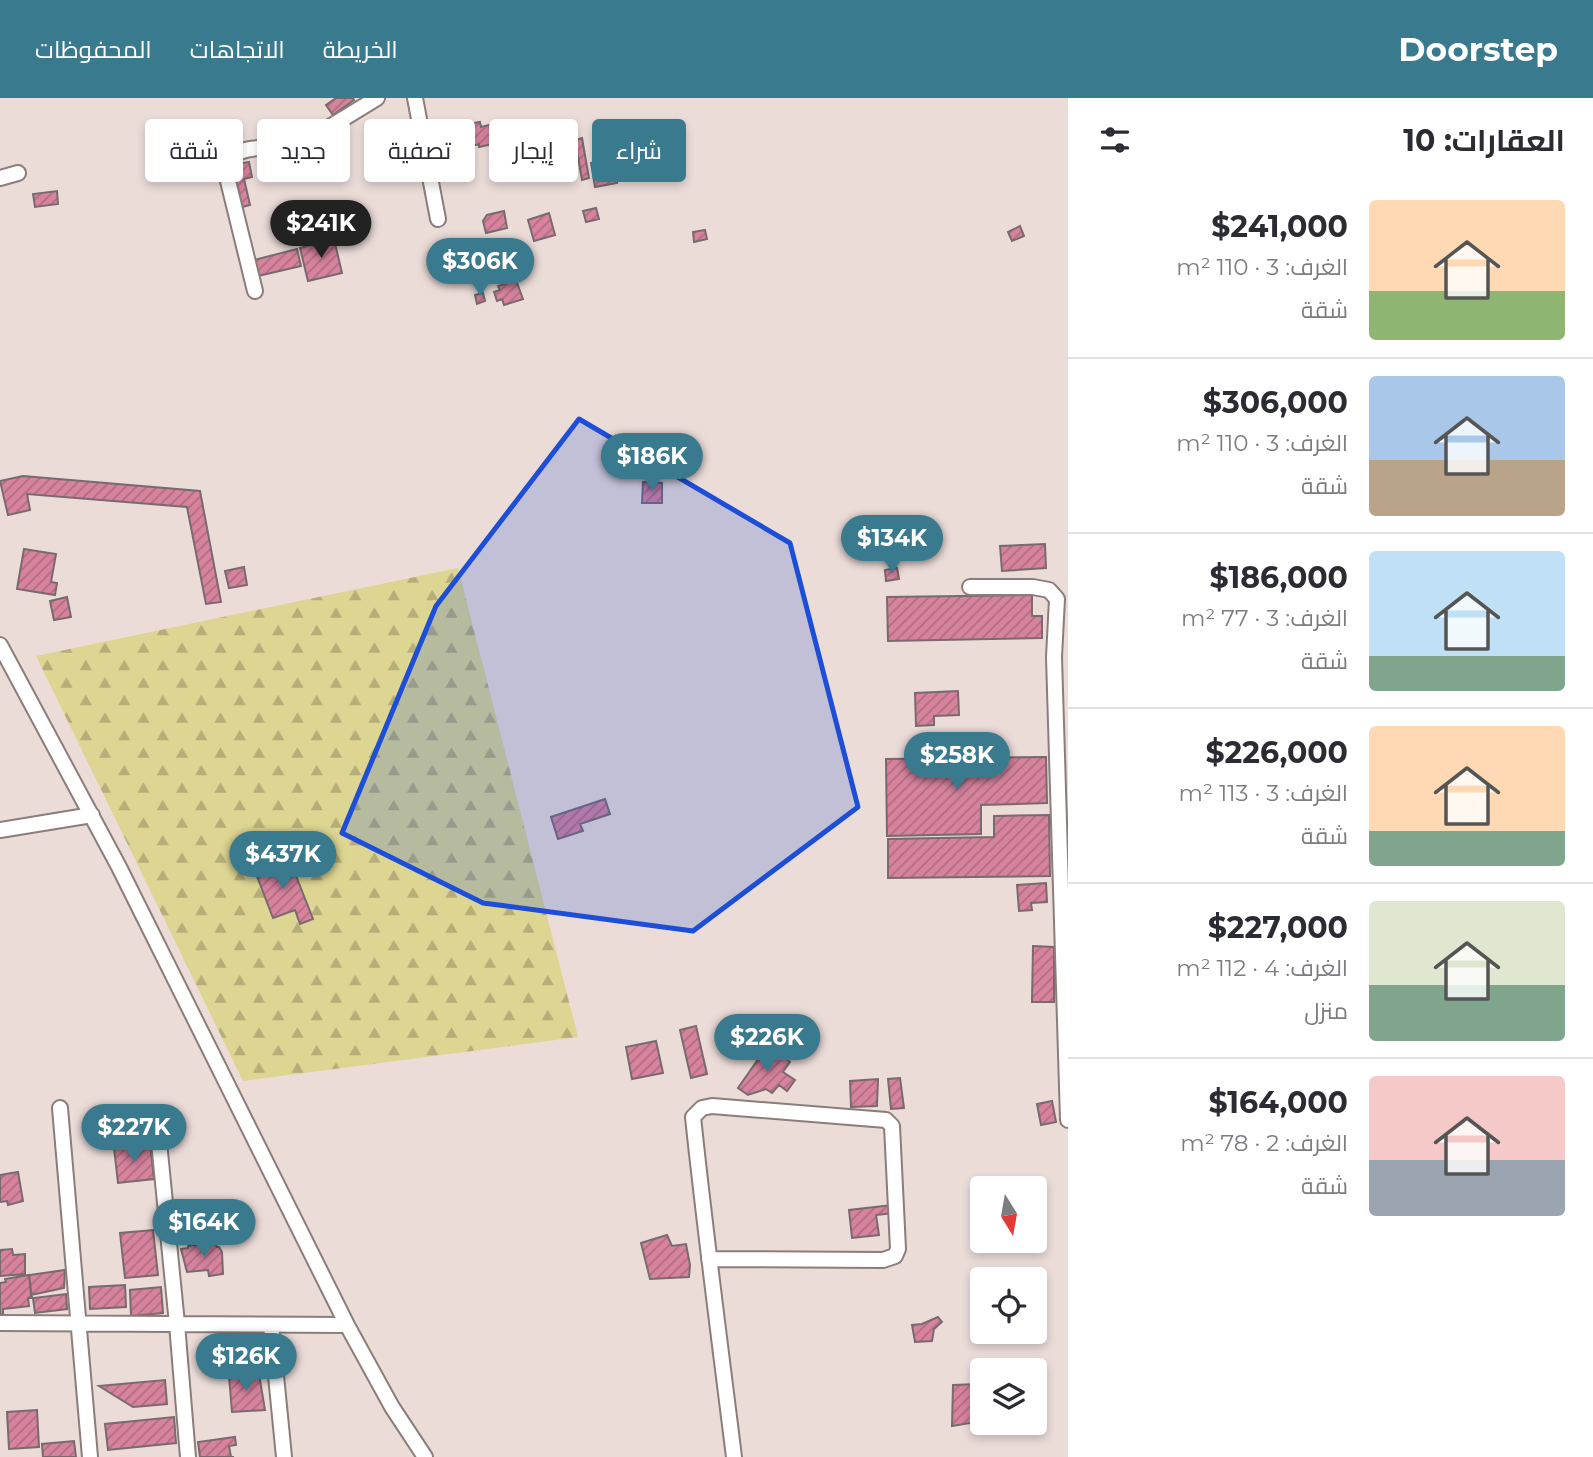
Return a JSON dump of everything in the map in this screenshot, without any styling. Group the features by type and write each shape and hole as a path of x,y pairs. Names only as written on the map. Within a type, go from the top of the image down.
{"street":[{"path":"255,291 229,181 231,159 238,152 302,144 377,98"},
{"path":"415,98 438,219"},
{"path":"0,178 18,173"},
{"path":"970,587 1033,587 1049,590 1057,599 1054,657 1068,1120"},
{"path":"0,645 92,815 347,1325 392,1407 425,1457"},
{"path":"0,830 92,815"},
{"path":"709,1259 883,1260 895,1256 898,1249 892,1126 886,1120 712,1106 702,1108 693,1117 709,1259 734,1457"},
{"path":"60,1108 90,1457"},
{"path":"158,1132 188,1457"},
{"path":"0,1323 347,1325"},
{"path":"271,1325 284,1457"}],"highlighted area":[{"path":"579,419 790,543 858,807 693,931 483,903 342,833 436,606"}],"green space":[{"path":"458,568 578,1037 243,1081 36,656"}],"building":[{"path":"336,98 354,100 333,115 326,105"},
{"path":"480,122 481,127 489,125 489,145 475,145 475,123"},
{"path":"582,138 589,178 582,180 578,157 578,139"},
{"path":"249,162 252,177 244,179 250,205 242,207 237,182 243,182 243,163"},
{"path":"594,182 617,182 617,183 595,187"},
{"path":"57,191 58,204 35,207 33,194"},
{"path":"596,208 599,219 586,222 583,211"},
{"path":"504,211 507,228 486,233 483,221 487,215"},
{"path":"549,213 555,235 534,241 528,220"},
{"path":"1020,226 1024,236 1012,241 1008,232"},
{"path":"705,230 707,239 694,242 693,232"},
{"path":"334,239 342,273 308,281 300,248"},
{"path":"297,249 301,266 258,276 254,260"},
{"path":"516,280 523,299 504,305 502,299 497,301 494,292 500,290 498,286"},
{"path":"483,293 485,301 477,304 475,295"},
{"path":"23,476 200,491 221,602 206,604 187,507 27,494 30,510 8,515 0,481"},
{"path":"643,482 662,483 662,503 642,503"},
{"path":"1045,544 1046,568 1002,571 1000,546"},
{"path":"24,549 56,554 51,582 57,583 55,595 17,589"},
{"path":"244,567 247,585 229,588 225,571"},
{"path":"897,568 899,579 886,581 885,570"},
{"path":"1032,595 1032,616 1042,616 1042,638 888,641 887,597"},
{"path":"67,597 71,617 54,620 50,601"},
{"path":"958,691 959,715 934,716 934,725 916,726 915,693"},
{"path":"1046,757 1047,803 981,805 981,834 887,836 886,759"},
{"path":"605,799 610,814 580,824 583,831 558,839 551,817"},
{"path":"1049,815 1050,876 888,878 888,839 994,837 994,816"},
{"path":"289,858 313,919 300,924 295,910 273,918 255,871"},
{"path":"1046,883 1047,902 1031,903 1032,910 1019,911 1017,885"},
{"path":"1033,946 1054,947 1054,1002 1032,1002"},
{"path":"696,1026 707,1074 691,1078 680,1030"},
{"path":"656,1041 663,1073 632,1079 626,1047"},
{"path":"768,1045 790,1062 783,1072 795,1080 787,1091 779,1085 772,1093 766,1089 748,1095 738,1088"},
{"path":"900,1078 904,1108 891,1109 888,1079"},
{"path":"878,1079 877,1106 851,1107 850,1081"},
{"path":"1052,1101 1056,1122 1041,1125 1037,1104"},
{"path":"150,1144 154,1179 118,1183 114,1148"},
{"path":"18,1172 23,1201 8,1205 7,1201 0,1202 0,1175"},
{"path":"892,1205 893,1213 876,1215 879,1235 852,1238 849,1210"},
{"path":"153,1230 158,1275 125,1278 120,1233"},
{"path":"667,1235 672,1246 686,1244 689,1277 650,1279 641,1243"},
{"path":"216,1242 222,1252 223,1274 209,1276 208,1270 187,1272 181,1249"},
{"path":"12,1249 13,1255 25,1254 25,1274 0,1276 0,1250"},
{"path":"65,1270 64,1288 31,1295 29,1275"},
{"path":"29,1275 32,1297 28,1298 29,1306 3,1309 3,1315 0,1315 0,1283 6,1282 5,1279"},
{"path":"125,1285 126,1307 90,1309 89,1287"},
{"path":"161,1287 163,1313 131,1316 130,1290"},
{"path":"66,1294 67,1309 35,1313 33,1298"},
{"path":"938,1317 942,1322 934,1329 932,1341 915,1342 912,1325"},
{"path":"252,1337 253,1345 256,1345 256,1363 233,1367 229,1340"},
{"path":"259,1374 265,1410 232,1412 229,1376"},
{"path":"165,1380 167,1404 133,1407 99,1386"},
{"path":"970,1384 970,1423 952,1426 953,1385"},
{"path":"37,1410 39,1447 9,1449 7,1412"},
{"path":"174,1417 176,1443 108,1450 105,1424"},
{"path":"235,1437 236,1445 229,1446 231,1457 200,1457 198,1442"},
{"path":"74,1441 76,1457 43,1457 42,1444"}]}
